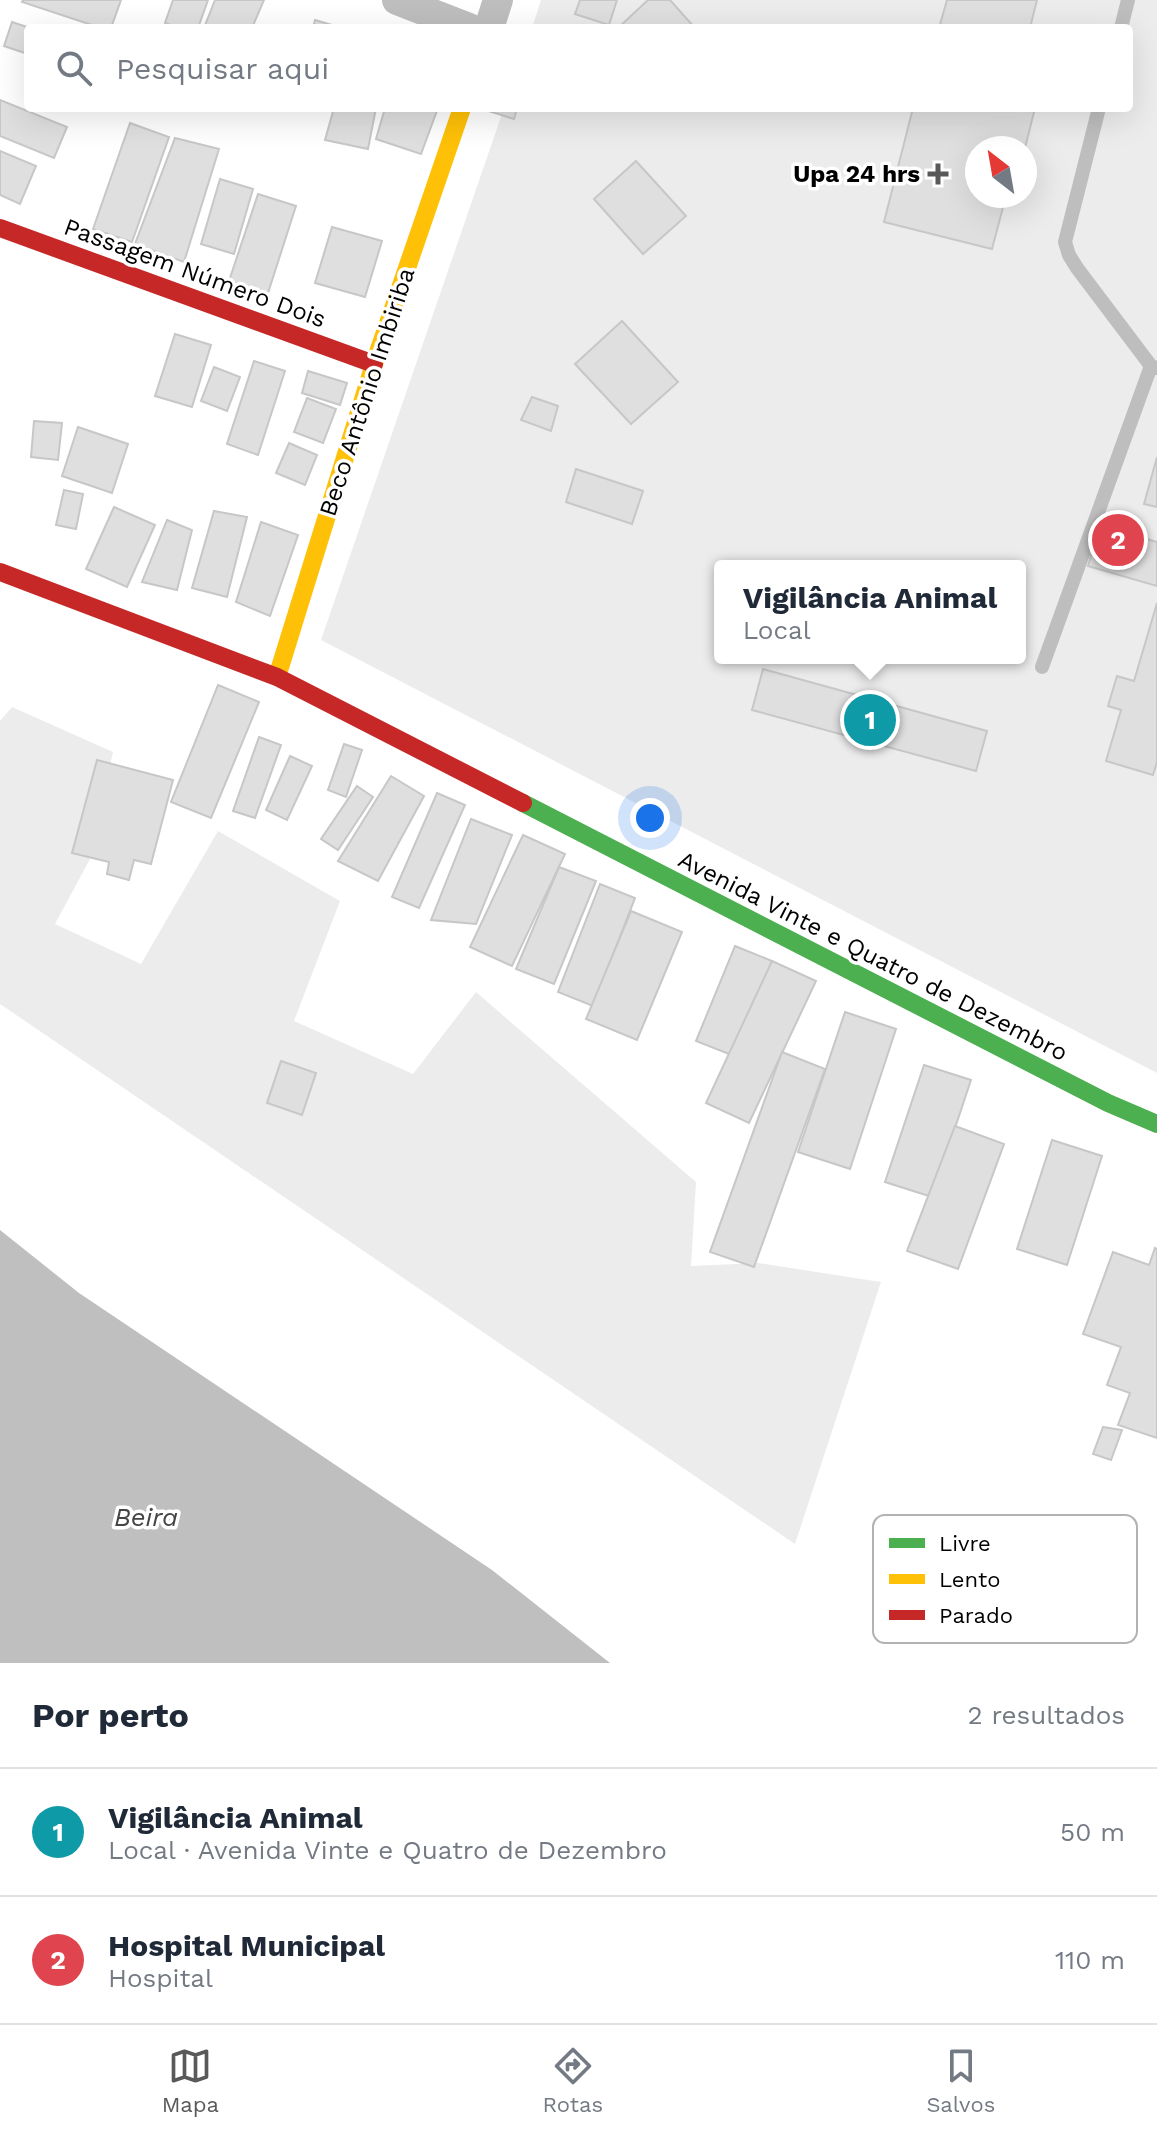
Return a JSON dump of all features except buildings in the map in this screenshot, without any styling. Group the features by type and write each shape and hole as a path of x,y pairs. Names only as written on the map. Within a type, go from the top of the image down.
{"street":[{"path":"397,0 459,24"},
{"path":"490,24 498,0"},
{"name":"Beco Antônio Imbiriba","path":"277,677 374,364 461,112"},
{"name":"Passagem Número Dois","path":"0,228 374,364"},
{"name":"Avenida Vinte e Quatro de Dezembro","path":"0,572 277,677 1108,1103 1157,1124"}],"lane":[{"path":"1122,24 1128,0"},
{"path":"1042,667 1154,367 1077,268 1065,242 1098,112"}],"shaded area":[{"path":"541,0 1157,0 1157,1073 321,640 503,112 1133,112 1133,24 533,24"},
{"path":"12,707 113,752 90,859 55,924 141,964 218,831 340,901 294,1021 413,1074 476,992 696,1182 691,1266 758,1263 881,1282 795,1544 0,1004 0,721"}],"water":[{"name":"Beira","path":"0,1230 79,1293 492,1570 610,1663 0,1663"}],"traffic: fast":[{"path":"523,803 1108,1103 1157,1124"}],"traffic: slow":[{"path":"277,677 374,364 461,112"}],"traffic: jam":[{"path":"0,228 374,364"},
{"path":"0,572 277,677 523,803"}],"place":[{"name":"Upa 24 hrs","path":"938,174"},
{"name":"Hospital Municipal","path":"1118,540"},
{"name":"Vigilância Animal","path":"870,720"}]}
